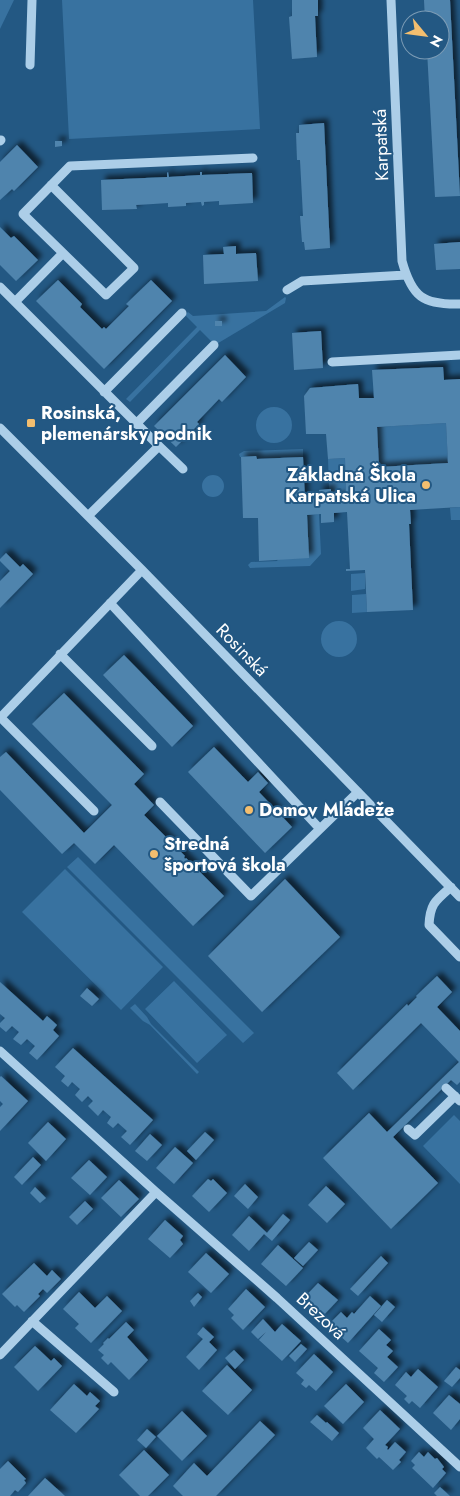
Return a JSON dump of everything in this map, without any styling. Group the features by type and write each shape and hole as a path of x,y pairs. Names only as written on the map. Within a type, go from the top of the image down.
{"street":[{"path":"30,65 32,0"},
{"name":"Karpatská","path":"391,0 402,261 412,287 429,302 442,305 460,304"},
{"path":"51,185 134,268 106,295 23,214 51,185 70,166 253,158"},
{"path":"15,302 62,253"},
{"path":"287,290 302,281 406,275"},
{"path":"0,287 183,469"},
{"path":"104,392 182,313"},
{"path":"136,424 214,345"},
{"path":"332,362 460,355"},
{"name":"Rosinská","path":"0,428 142,570 460,897"},
{"path":"88,516 159,446"},
{"path":"94,811 0,718 142,570"},
{"path":"110,603 320,829"},
{"path":"60,654 152,746"},
{"path":"160,802 251,896 358,792"},
{"path":"451,888 438,899 430,910 429,925 460,958"},
{"name":"Brezová","path":"0,1051 277,1298 460,1467"},
{"path":"408,1129 415,1135 457,1099 446,1088"},
{"path":"0,1354 156,1192"},
{"path":"32,1321 114,1392"}],"shaded area":[{"path":"0,0 14,0 0,29"},
{"path":"62,0 253,0 260,129 69,139"},
{"path":"285,297 285,303 215,345 200,330 130,402 126,399 197,327 185,315 188,312 193,316 266,311"},
{"path":"274,407 281,408 287,412 291,418 291,432 287,438 281,442 274,443 267,442 261,438 257,432 256,425 257,418 261,412 267,408"},
{"path":"446,423 448,463 379,467 377,427"},
{"path":"303,449 303,457 257,459 256,456 240,457 239,454 244,451"},
{"path":"345,458 346,496 331,497 328,459"},
{"path":"213,475 221,478 224,486 221,494 213,497 205,494 202,486 205,478"},
{"path":"460,507 460,520 451,520 450,508"},
{"path":"319,514 321,554 310,566 250,568 248,565 251,562 277,561 307,515"},
{"path":"365,573 365,589 351,591 351,574"},
{"path":"366,594 367,612 352,613 352,595"},
{"path":"339,621 346,622 352,626 356,632 356,646 352,652 346,656 339,657 332,656 326,652 322,646 321,639 322,632 326,626 332,622"},
{"path":"78,857 254,1033 243,1043 67,867"},
{"path":"65,869 163,967 121,1010 22,912"},
{"path":"174,981 227,1035 197,1063 145,1009"},
{"path":"135,1004 151,1024 199,1072 197,1074 150,1025 130,1008"},
{"path":"454,1115 460,1121 460,1184 423,1146"}],"building":[{"path":"292,0 318,0 318,16 315,16 317,57 292,59 289,17 292,16"},
{"path":"424,0 450,0 460,196 435,197 428,60 450,60 450,10 424,10"},
{"path":"324,123 330,248 305,250 304,242 302,242 300,216 303,216 300,160 297,160 296,133 299,133 299,125"},
{"path":"55,141 62,141 62,146 55,147"},
{"path":"17,145 38,167 14,191 12,189 0,200 0,162"},
{"path":"168,172 169,177 200,175 200,172 202,172 202,175 252,173 253,203 219,205 219,201 204,202 202,206 201,202 186,203 186,206 168,207 168,203 136,205 137,209 102,210 101,180 167,177"},
{"path":"0,227 11,238 14,236 38,260 16,281 0,265"},
{"path":"460,242 460,269 436,270 434,244"},
{"path":"236,246 236,254 256,253 258,281 204,284 203,255 224,254 223,247"},
{"path":"58,280 82,304 80,307 102,329 104,327 106,329 129,306 126,304 151,280 172,301 104,369 36,301"},
{"path":"215,321 222,321 222,326 215,326"},
{"path":"321,331 323,368 294,370 292,333"},
{"path":"225,355 246,377 222,402 219,399 197,422 199,424 176,447 154,426"},
{"path":"443,367 444,380 460,379 460,507 410,510 413,610 367,612 365,570 346,571 346,569 350,569 347,512 334,513 334,522 321,523 321,514 307,515 309,558 259,561 258,518 243,518 241,457 256,456 257,459 303,457 305,499 319,498 319,490 329,489 331,489 331,497 346,496 345,458 328,459 326,434 306,434 304,396 310,388 358,384 359,398 374,398 372,370","holes":["446,423 448,463 379,467 377,427"]},
{"path":"6,553 20,567 23,564 33,574 0,608 0,581 10,571 0,561"},
{"path":"124,655 193,726 172,747 103,675"},
{"path":"64,693 144,774 134,784 154,805 144,815 185,856 185,859 224,896 193,926 114,845 95,864 74,843 62,854 0,790 0,757 6,752 84,833 112,805 32,724"},
{"name":"Domov Mládeže","path":"214,747 248,782 258,772 268,783 259,792 292,827 265,853 188,772"},
{"path":"285,879 340,937 262,1012 208,956"},
{"path":"437,976 452,992 437,1007 460,1031 460,1082 457,1085 451,1080 393,1137 438,1183 391,1229 323,1158 369,1113 387,1132 459,1062 421,1023 353,1090 337,1073"},
{"path":"0,982 43,1021 47,1016 57,1025 53,1030 59,1036 37,1060 29,1053 35,1046 27,1039 21,1045 13,1039 19,1032 12,1026 6,1032 0,1027 0,1023 5,1018 0,1014"},
{"path":"87,988 99,999 92,1006 80,996"},
{"path":"73,1048 153,1120 130,1145 121,1137 127,1131 118,1123 113,1128 107,1123 111,1117 103,1110 98,1116 88,1106 93,1101 88,1096 82,1102 75,1095 80,1089 72,1082 68,1087 61,1081 65,1076 55,1067"},
{"path":"1,1076 28,1101 0,1131 0,1107 3,1104 0,1101"},
{"path":"48,1122 66,1139 46,1161 28,1143"},
{"path":"205,1132 214,1140 196,1160 187,1151"},
{"path":"150,1134 162,1145 147,1161 135,1151"},
{"path":"175,1147 193,1163 174,1184 156,1168"},
{"path":"33,1157 41,1165 22,1185 14,1177"},
{"path":"89,1160 107,1177 90,1195 71,1178"},
{"path":"208,1179 211,1181 213,1179 227,1193 209,1212 192,1196"},
{"path":"119,1180 139,1199 121,1217 101,1198"},
{"path":"245,1184 258,1197 248,1209 234,1196"},
{"path":"326,1186 345,1204 327,1223 308,1205"},
{"path":"35,1187 46,1198 40,1203 30,1193"},
{"path":"85,1201 93,1209 77,1225 69,1217"},
{"path":"283,1214 290,1220 272,1241 264,1234 249,1251 232,1235 249,1216 267,1233"},
{"path":"165,1220 183,1236 180,1240 183,1244 170,1258 148,1239"},
{"path":"309,1242 318,1250 303,1266 294,1258"},
{"path":"278,1245 303,1268 286,1286 261,1264"},
{"path":"206,1253 229,1274 211,1293 188,1272"},
{"path":"381,1256 388,1263 358,1296 350,1289"},
{"path":"34,1263 47,1276 52,1270 61,1279 47,1293 43,1289 38,1294 40,1296 24,1312 17,1305 15,1307 2,1294"},
{"path":"318,1283 338,1300 321,1318 301,1301"},
{"path":"246,1289 265,1307 243,1330 231,1318 234,1315 228,1309"},
{"path":"79,1292 95,1308 107,1296 122,1311 91,1343 75,1328 79,1324 63,1309"},
{"path":"198,1293 202,1297 194,1307 190,1301"},
{"path":"370,1296 381,1306 348,1343 328,1325 341,1312 347,1318 352,1312 354,1314"},
{"path":"387,1300 395,1307 382,1322 374,1315"},
{"path":"263,1319 275,1332 282,1324 301,1341 282,1361 259,1340 266,1332 258,1339 251,1332"},
{"path":"126,1322 134,1330 127,1337 148,1360 129,1380 111,1362 108,1365 101,1358 104,1355 98,1350"},
{"path":"203,1327 214,1337 209,1342 217,1350 199,1370 186,1357 203,1339 197,1334"},
{"path":"379,1329 391,1340 386,1345 393,1351 387,1357 398,1367 384,1382 374,1373 378,1368 359,1351"},
{"path":"301,1344 307,1349 295,1362 289,1356"},
{"path":"35,1346 51,1361 54,1358 62,1366 38,1391 14,1367"},
{"path":"234,1350 244,1360 235,1369 225,1358"},
{"path":"314,1354 333,1372 316,1391 309,1385 306,1388 301,1384 304,1380 296,1373"},
{"path":"227,1365 252,1390 228,1415 202,1391"},
{"path":"456,1367 460,1370 460,1378 452,1387 444,1381"},
{"path":"418,1369 438,1387 420,1408 412,1401 409,1404 404,1399 407,1396 395,1385 406,1372 411,1377"},
{"path":"74,1384 87,1396 90,1392 100,1401 95,1406 99,1409 76,1433 50,1410"},
{"path":"346,1384 364,1402 343,1424 324,1406"},
{"path":"449,1395 460,1404 460,1419 451,1430 433,1413"},
{"path":"380,1410 400,1429 385,1445 388,1447 387,1449 395,1442 406,1452 399,1460 401,1462 393,1470 379,1457 377,1459 366,1448 374,1439 363,1428"},
{"path":"182,1411 207,1436 182,1461 157,1436"},
{"path":"317,1415 339,1433 332,1441 310,1422"},
{"path":"260,1421 275,1435 216,1496 183,1496 173,1486 194,1463 207,1476"},
{"path":"147,1429 156,1437 146,1448 137,1440"},
{"path":"144,1450 169,1475 148,1496 140,1496 119,1475"},
{"path":"419,1452 424,1457 428,1452 435,1459 437,1458 444,1467 442,1469 446,1473 433,1488 412,1468 415,1465 411,1461"},
{"path":"8,1461 26,1479 24,1480 26,1483 18,1492 15,1490 10,1496 0,1496 0,1469"},
{"path":"45,1478 65,1496 28,1496"},
{"path":"440,1487 450,1496 437,1496 434,1493"}],"place":[{"name":"Rosinská, plemenársky podnik","path":"31,423"},
{"name":"Základná Škola Karpatská Ulica","path":"426,485"},
{"name":"Domov Mládeže","path":"249,810"},
{"name":"Stredná športová škola","path":"154,854"}]}
